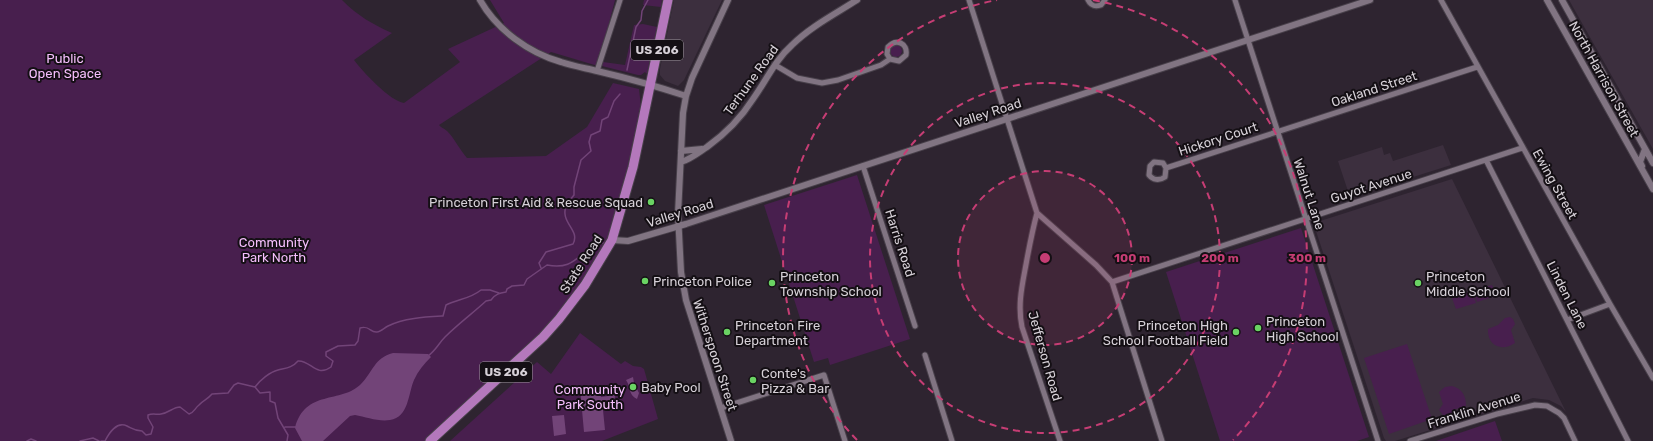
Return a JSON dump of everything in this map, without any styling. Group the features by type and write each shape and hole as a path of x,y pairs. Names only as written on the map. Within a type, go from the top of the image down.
{"highway":[{"name":"State Road","path":"430,441 543,337 585,285 612,240 633,167 646,113 650,84 668,0"}],"street":[{"path":"480,0 501,27 524,45 549,58 650,84 686,96"},
{"path":"597,71 620,0"},
{"name":"Witherspoon Street","path":"728,0 692,78 686,96 683,113 678,226 681,272 686,300 731,441"},
{"name":"Terhune Road","path":"681,162 691,158 705,148 727,130 742,115 788,48 803,36 857,0"},
{"name":"Jefferson Road","path":"968,0 1037,213 1021,291 1020,315 1022,327 1060,441"},
{"path":"1088,0 1095,6 1101,5 1105,0"},
{"name":"Walnut Lane","path":"1235,0 1378,441"},
{"name":"Valley Road","path":"612,240 628,241 678,226 1370,0"},
{"name":"Ewing Street","path":"1440,0 1522,148 1653,378"},
{"name":"North Harrison Street","path":"1547,0 1653,188"},
{"name":"North Harrison Street","path":"1562,0 1653,163"},
{"path":"775,65 797,78 822,83 838,80 859,73 881,65 890,59"},
{"name":"Oakland Street","path":"1277,132 1477,67"},
{"name":"Hickory Court","path":"1166,168 1277,132"},
{"path":"681,151 696,151 705,148"},
{"name":"Guyot Avenue","path":"1112,282 1522,148"},
{"path":"1642,170 1640,162 1645,149"},
{"name":"Linden Lane","path":"1486,160 1628,441"},
{"name":"Harris Road","path":"863,166 915,326"},
{"path":"1037,213 1096,265 1112,282 1162,441"},
{"path":"1567,320 1610,304"},
{"path":"925,356 952,441"},
{"path":"721,408 824,375 845,441"},
{"name":"Franklin Avenue","path":"1410,441 1535,404 1547,406 1559,413 1564,418 1575,441"}],"shaded area":[{"path":"674,0 722,0 684,80 678,86 665,81 660,75"},
{"path":"1569,0 1653,0 1653,149"},
{"path":"1443,145 1451,165 1350,197 1338,161 1382,147 1384,155 1390,153 1393,161"},
{"name":"Princeton Middle School","path":"1452,179 1566,412 1561,406 1549,400 1533,398 1395,441 1386,441 1315,228 1316,224 1317,222"},
{"path":"393,353 428,354 431,357 421,368 416,377 407,404 401,414 390,420 377,420 355,415 350,416 323,441 302,441 295,428 300,416 307,407 315,402 353,390 361,384 382,358"},
{"name":"Baby Pool","path":"633,377 639,393 637,399 632,395 626,380"},
{"path":"601,386 601,397 608,396 607,390 612,390 615,396 613,409 608,409 607,400 602,400 605,430 584,432 580,388"},
{"path":"564,415 566,434 554,436 552,416"}],"green space":[{"name":"Community Park North","path":"0,0 342,0 366,19 392,33 354,60 384,92 404,103 460,62 448,49 504,23 490,0 615,0 598,66 551,52 439,125 450,134 467,158 546,156 587,127 613,83 639,89 641,107 629,169 611,232 602,251 550,324 485,387 426,441 0,441"},
{"path":"644,0 662,0 661,7 643,5"},
{"path":"643,24 657,27 647,74 645,72 638,75 602,66 603,62 625,65 634,25"},
{"path":"898,45 901,46 901,56 894,57 891,56 890,49 891,46"},
{"path":"857,175 910,339 830,365 828,358 814,362 764,205"},
{"name":"Princeton High School","path":"1301,228 1369,437 1357,441 1220,441 1166,272"},
{"path":"1492,285 1496,296 1477,302 1473,291"},
{"path":"1472,291 1476,303 1456,309 1452,298"},
{"path":"1510,317 1513,319 1515,324 1511,330 1515,343 1505,347 1496,346 1490,340 1488,329 1498,325 1505,318"},
{"name":"Community Park South","path":"580,333 621,364 625,361 633,366 644,369 658,419 602,441 450,441 537,362 551,374"},
{"path":"1407,344 1432,419 1389,434 1364,358"},
{"path":"1452,386 1463,393 1466,406 1453,410 1451,415 1443,415 1439,410 1443,404 1439,392 1445,387"},
{"path":"1495,421 1502,441 1436,441"}],"waterway":[{"path":"627,70 636,27 641,20 642,11 648,0"},
{"path":"541,268 539,263 546,252 573,244 575,239 574,234 565,216 567,203 574,195 574,187 581,160 591,151 589,142 591,135 600,131 602,120 608,117 614,101 620,94"},
{"path":"428,356 450,332 486,301 491,300 498,294 506,292 507,289 512,286 524,285 527,279 547,265 557,266 571,263 588,250 603,243"},
{"path":"101,441 105,441 111,431 120,425 142,431 146,435 151,434 153,427 148,415 164,413 180,407 189,414 212,394 228,393 234,385 238,383 255,387 269,374 291,366 298,361 303,361 317,370 326,370 331,367 333,361 326,356 326,352 338,346 355,345 358,341 360,328 368,328 378,332 394,323 401,321 415,318 443,316 446,305 473,295 481,290 490,290 499,293"},
{"path":"255,387 260,393 270,392 270,401 275,403 278,418 288,435 287,441"},
{"path":"285,427 296,427"},
{"path":"80,441 93,438 99,441"},
{"path":"27,441 31,439 36,441"}],"place":[{"name":"Princeton First Aid & Rescue Squad","path":"651,202"},
{"name":"Princeton Police","path":"645,281"},
{"name":"Princeton Township School","path":"772,283"},
{"name":"Princeton Middle School","path":"1418,283"},
{"name":"Princeton High School","path":"1258,328"},
{"name":"Princeton Fire Department","path":"727,332"},
{"name":"Princeton High School Football Field","path":"1236,332"},
{"name":"Conte's Pizza & Bar","path":"753,380"},
{"name":"Baby Pool","path":"633,387"}],"park label":[{"name":"Public Open Space","path":"65,66"}]}
